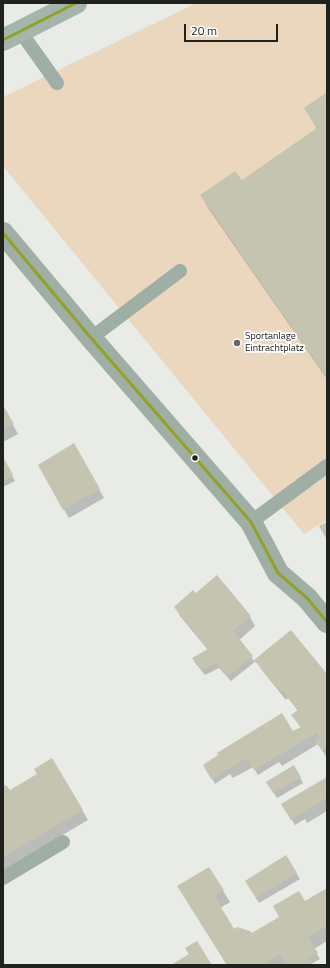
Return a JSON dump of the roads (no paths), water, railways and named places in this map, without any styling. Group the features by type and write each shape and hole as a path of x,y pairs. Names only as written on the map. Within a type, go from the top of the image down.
{"street":[{"path":"11,36 76,3"},
{"path":"3,233 91,338 251,522 278,573 307,598 327,622"}],"lane":[{"path":"11,36 57,83"},
{"path":"91,338 180,271"},
{"path":"251,522 327,466"},
{"path":"3,878 63,842"}],"place":[{"name":"Sportanlage Eintrachtplatz","path":"237,343"}]}
